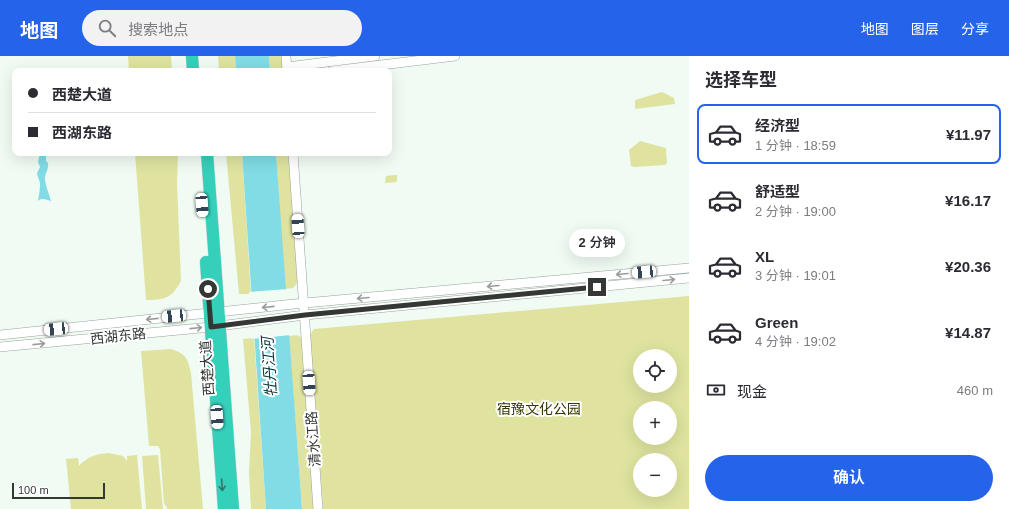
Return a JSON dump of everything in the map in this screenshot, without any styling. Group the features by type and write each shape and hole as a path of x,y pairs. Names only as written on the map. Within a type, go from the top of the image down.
{"highway":[{"path":"192,56 193,68"},
{"path":"200,56 201,68"},
{"name":"西楚大道","path":"199,156 215,326 224,509"},
{"name":"西楚大道","path":"207,156 214,312"},
{"name":"西楚大道","path":"215,326 233,509"}],"main road":[{"path":"286,56 287,68"},
{"path":"294,68 375,56"},
{"path":"357,68 455,56"},
{"name":"清水江路","path":"293,156 299,304 318,509"},
{"name":"西湖东路","path":"0,335 242,309 689,268"},
{"name":"西湖东路","path":"0,347 689,278"}],"green space":[{"path":"128,56 171,56 172,68 129,68"},
{"path":"218,56 235,56 236,68 219,68"},
{"path":"269,56 285,56 286,68 270,68"},
{"path":"662,92 674,98 675,104 635,109 635,100"},
{"path":"640,141 666,148 667,163 665,165 631,166 629,150"},
{"path":"135,156 178,156 177,184 181,281 178,287 167,297 146,300"},
{"path":"226,156 242,156 251,294 239,294"},
{"path":"276,156 292,156 299,281 293,288 285,289"},
{"path":"397,175 397,182 385,183 386,176"},
{"name":"宿豫文化公园","path":"689,296 689,509 323,509 310,335 314,329"},
{"path":"297,335 304,341 316,509 302,509 289,336"},
{"path":"254,338 266,509 251,509 249,472 251,432 243,339"},
{"path":"171,349 186,357 191,373 203,509 167,509 164,504 160,449 158,446 149,446 141,351"},
{"path":"109,453 123,456 127,461 127,456 137,455 142,509 71,509 66,459 78,458 79,466 92,456"},
{"path":"158,455 163,509 146,509 142,456"}],"water":[{"path":"235,56 269,56 270,68 236,68"},
{"path":"39,156 46,156 48,165 45,179 51,201 43,199 38,201 40,184 37,173 40,167 38,162"},
{"name":"牡丹江河","path":"242,156 276,156 302,509 266,509"}],"pier":[{"path":"288,289 291,335 252,339 249,292"}],"route":[{"path":"208,289 211,327 305,315 597,287"}]}
